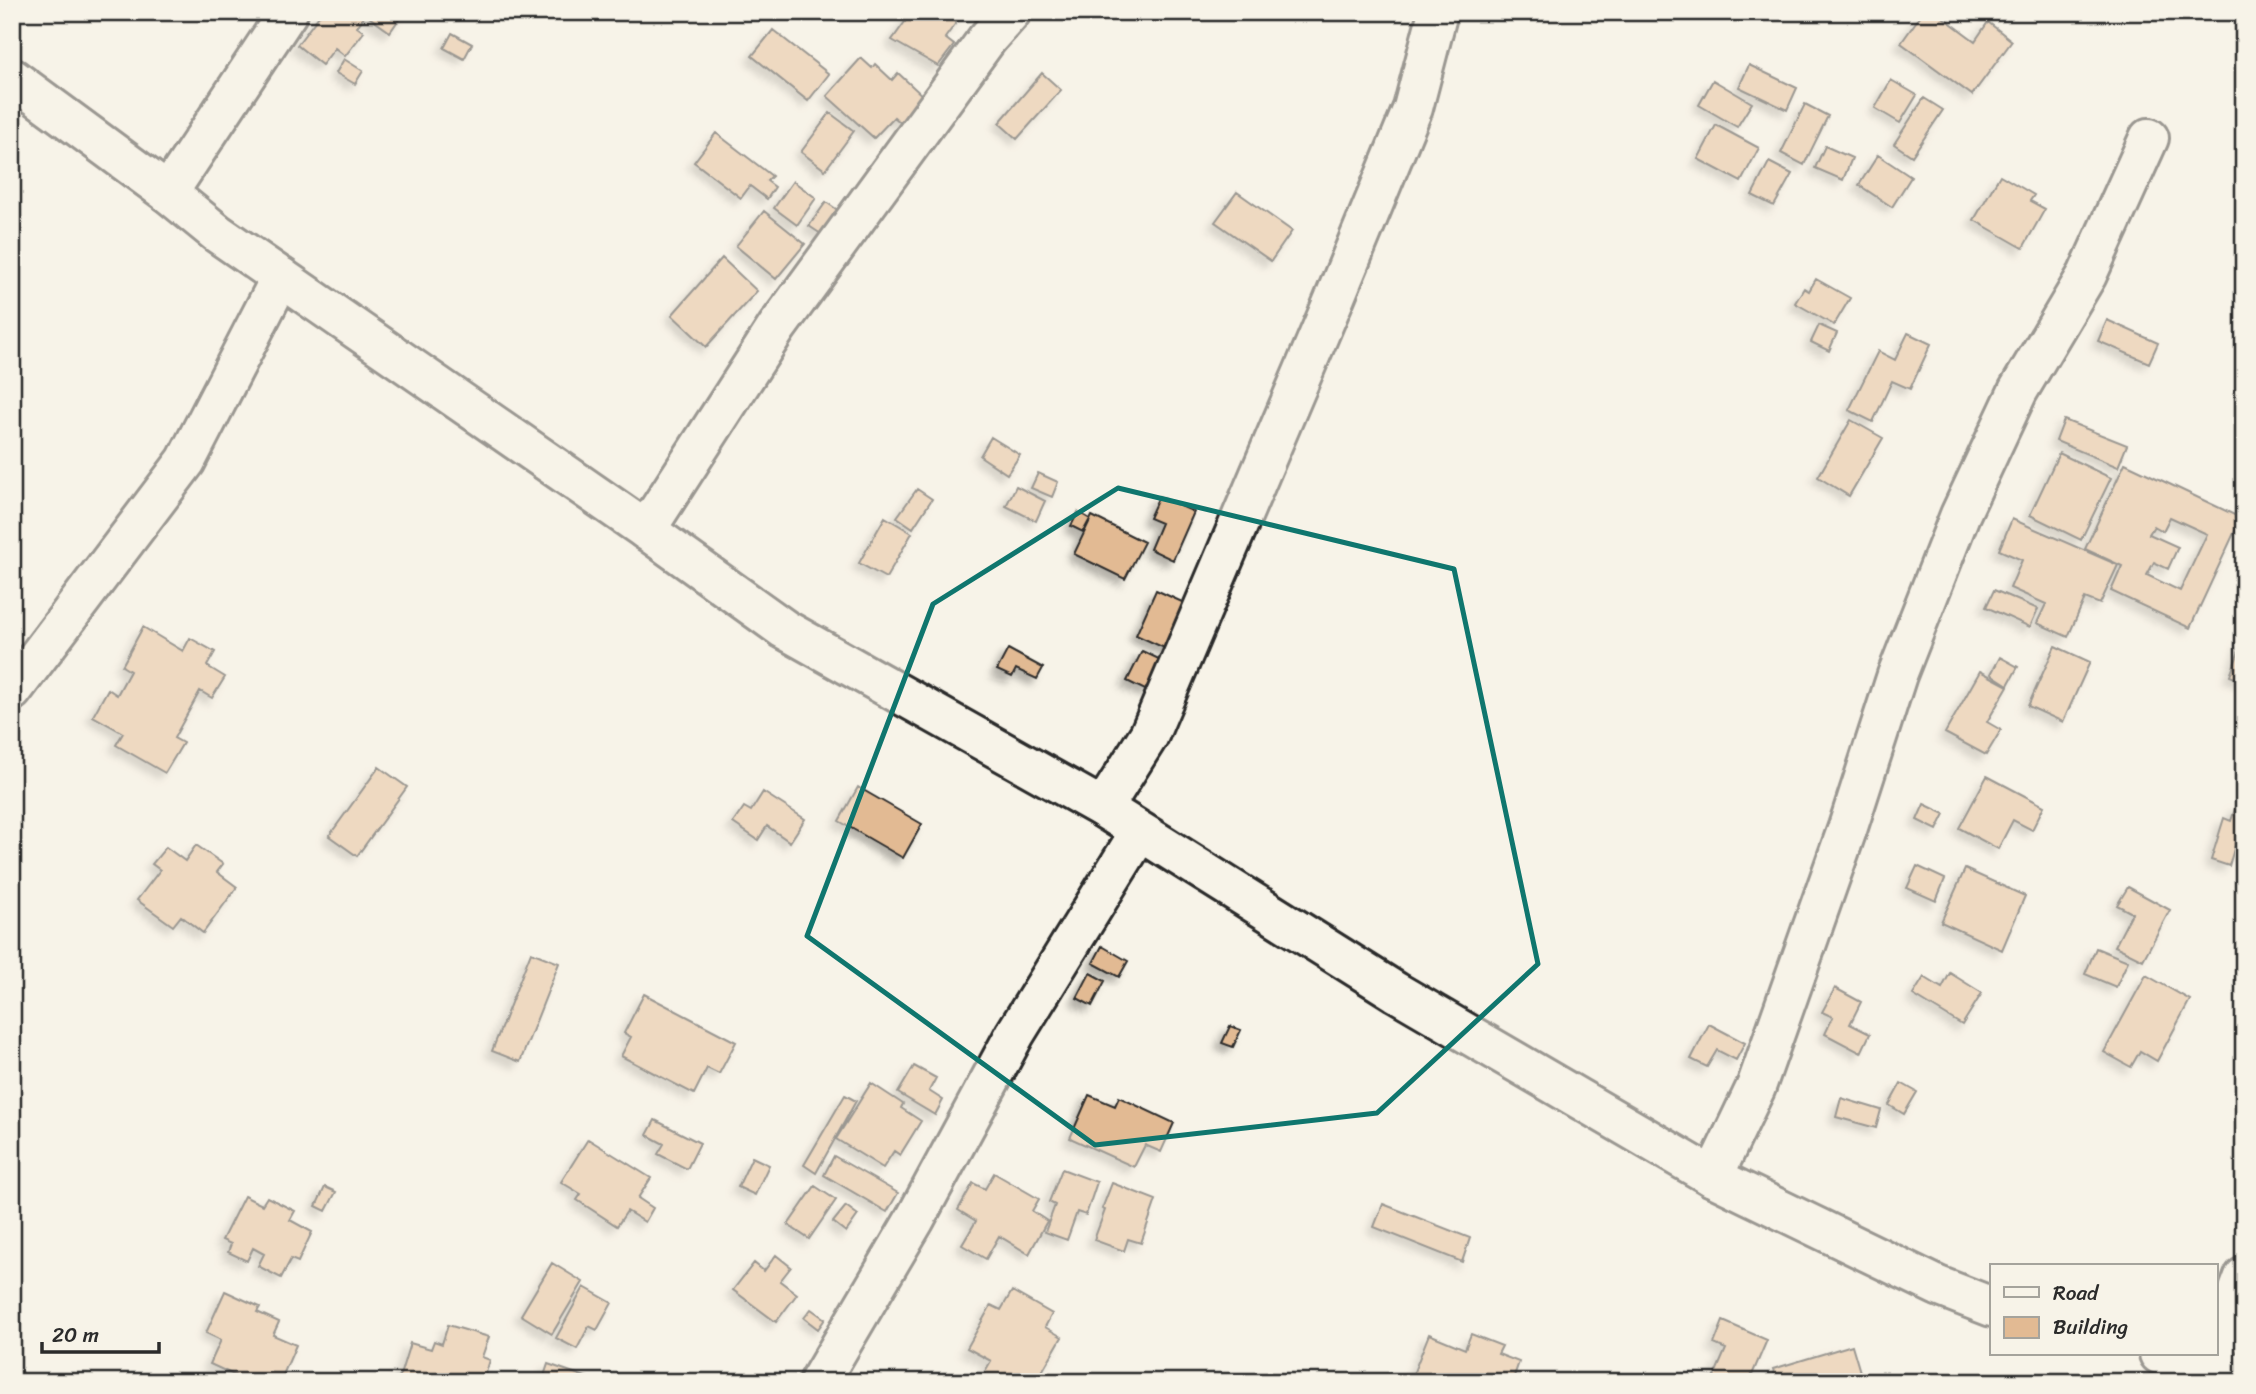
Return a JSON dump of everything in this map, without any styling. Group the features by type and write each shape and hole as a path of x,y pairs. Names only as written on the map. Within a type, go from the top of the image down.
{"street":[{"path":"168,193 288,12"},
{"path":"646,530 777,327 979,50 1011,12"},
{"path":"1103,808 1149,735 1327,315 1413,108 1438,12"},
{"path":"12,78 168,193 217,233 646,530 784,629 1103,808 1396,992 1713,1177 1938,1286 1990,1306"},
{"path":"1713,1177 1756,1087 1848,827 1897,675 1960,515 2018,391 2087,275 2148,138"},
{"path":"12,691 186,461 281,277"},
{"path":"819,1382 915,1219 1015,1034 1139,833"},
{"path":"2177,1356 2221,1361 2244,1277"}],"highlighted area":[{"path":"1118,488 1454,569 1538,964 1377,1113 1095,1145 807,936 933,604"}],"building":[{"path":"322,12 358,12 364,17 357,27 364,32 345,56 335,48 322,65 297,45"},
{"path":"362,12 404,12 390,32"},
{"path":"912,12 964,12 945,38 954,45 938,66 892,40"},
{"path":"1923,12 1936,12 1975,41 1988,22 2012,41 1972,95 1901,43"},
{"path":"773,30 829,74 808,101 752,56"},
{"path":"452,33 472,44 464,59 444,48"},
{"path":"861,58 872,68 875,64 892,80 898,73 924,97 901,123 894,117 874,138 827,96"},
{"path":"344,59 363,71 355,84 336,73"},
{"path":"1749,65 1797,88 1787,110 1739,87"},
{"path":"1042,73 1061,90 1017,139 999,123"},
{"path":"1713,80 1752,103 1737,127 1699,105"},
{"path":"1891,80 1917,95 1900,123 1875,108"},
{"path":"1924,98 1943,110 1912,156 1894,144"},
{"path":"1805,104 1828,116 1804,165 1781,153"},
{"path":"830,113 854,131 825,170 801,152"},
{"path":"1716,125 1759,148 1741,182 1698,159"},
{"path":"716,133 772,176 767,181 775,187 767,199 750,186 741,198 694,162"},
{"path":"1825,146 1852,158 1843,180 1815,168"},
{"path":"1878,155 1911,177 1892,207 1859,185"},
{"path":"1769,162 1792,174 1774,206 1752,195"},
{"path":"2000,175 2034,195 2030,201 2045,209 2023,248 1974,220"},
{"path":"793,181 816,198 797,225 774,208"},
{"path":"1237,192 1292,231 1271,261 1215,222"},
{"path":"826,202 839,211 821,234 809,226"},
{"path":"764,211 805,244 776,279 736,246"},
{"path":"722,258 757,291 706,347 672,315"},
{"path":"1816,279 1850,298 1834,325 1795,303 1804,288 1809,291"},
{"path":"2107,320 2158,343 2149,363 2098,341"},
{"path":"1819,325 1837,333 1829,351 1811,342"},
{"path":"1908,333 1931,344 1910,389 1892,381 1873,422 1849,410 1878,351 1895,360"},
{"path":"1851,420 1883,438 1849,496 1818,477"},
{"path":"2064,420 2127,445 2118,467 2056,441"},
{"path":"991,437 1020,455 1007,474 980,456"},
{"path":"2059,453 2111,478 2081,540 2030,515"},
{"path":"2125,463 2241,518 2190,628 2111,591 2122,566 2085,549","holes":["2170,517 2207,534 2180,591 2147,575 2154,562 2168,569 2178,547 2149,534 2154,526 2163,531"]},
{"path":"1038,473 1058,482 1052,497 1031,488"},
{"path":"1016,486 1045,501 1036,521 1006,506"},
{"path":"917,489 932,499 913,528 897,517"},
{"path":"1159,496 1194,512 1173,560 1150,549 1161,523 1149,518"},
{"path":"1078,512 1090,519 1083,532 1071,526"},
{"path":"1092,516 1144,542 1125,579 1074,554"},
{"path":"885,517 912,533 886,578 859,563"},
{"path":"2012,519 2118,565 2100,604 2085,598 2068,637 2037,623 2046,604 2010,588 2022,560 1999,550"},
{"path":"1156,590 1193,607 1173,652 1136,635"},
{"path":"1994,590 2038,609 2030,627 1986,607"},
{"path":"143,627 183,651 190,638 215,652 207,666 225,677 212,698 200,691 174,738 183,743 165,773 116,745 123,733 93,716 108,689 117,695 130,671 122,666"},
{"path":"2244,637 2244,682 2230,676"},
{"path":"2055,646 2090,662 2063,722 2028,706"},
{"path":"1008,649 1043,668 1037,679 1016,669 1012,677 997,670"},
{"path":"1142,651 1161,660 1147,691 1127,681"},
{"path":"2000,657 2018,667 2008,685 1991,674"},
{"path":"1980,671 2008,686 1987,722 2001,730 1986,755 1945,733"},
{"path":"379,767 407,787 357,856 329,836"},
{"path":"1987,776 2044,806 2032,830 2013,820 1998,849 1959,828"},
{"path":"858,787 922,824 903,858 839,821"},
{"path":"763,792 805,819 790,842 767,826 758,840 733,823 744,807 751,811"},
{"path":"1924,804 1945,814 1937,830 1917,820"},
{"path":"2236,806 2244,809 2244,834 2239,832 2229,866 2211,860 2224,818 2231,821"},
{"path":"196,845 223,864 217,872 237,887 203,933 181,916 173,926 137,900 160,870 152,864 166,847 185,861"},
{"path":"1917,866 1945,879 1936,901 1907,888"},
{"path":"1965,869 2025,896 2002,950 1941,922"},
{"path":"2128,887 2170,910 2143,960 2115,946 2132,913 2117,905"},
{"path":"1102,946 1128,961 1119,977 1093,963"},
{"path":"2096,948 2128,961 2116,987 2085,974"},
{"path":"531,952 559,963 520,1062 492,1051"},
{"path":"1090,973 1105,981 1092,1006 1077,998"},
{"path":"1950,973 1982,993 1962,1025 1913,995 1924,977 1942,988"},
{"path":"2146,975 2190,1000 2157,1061 2140,1051 2131,1067 2104,1052"},
{"path":"1835,988 1861,1002 1850,1024 1870,1034 1861,1053 1825,1034 1833,1017 1822,1012"},
{"path":"644,994 736,1042 719,1074 707,1068 694,1094 621,1056 631,1037 624,1033"},
{"path":"1709,1024 1745,1043 1736,1060 1717,1050 1707,1067 1691,1059"},
{"path":"1230,1026 1241,1030 1233,1047 1222,1043"},
{"path":"914,1066 936,1078 929,1091 943,1100 935,1115 898,1093"},
{"path":"871,1083 903,1104 901,1108 921,1121 900,1155 894,1151 883,1168 836,1139"},
{"path":"1901,1083 1917,1092 1904,1114 1889,1105"},
{"path":"845,1095 856,1101 816,1173 804,1165"},
{"path":"1089,1095 1115,1106 1119,1097 1174,1123 1161,1152 1145,1145 1134,1167 1070,1138"},
{"path":"1841,1098 1881,1110 1876,1128 1836,1117"},
{"path":"655,1120 700,1143 687,1169 658,1154 664,1144 647,1135"},
{"path":"588,1139 651,1178 638,1198 653,1208 645,1222 627,1211 617,1226 577,1200 581,1194 561,1182"},
{"path":"834,1156 898,1193 887,1212 824,1175"},
{"path":"752,1157 769,1165 755,1195 738,1187"},
{"path":"1062,1169 1097,1182 1086,1215 1077,1212 1067,1240 1045,1232 1055,1205 1049,1202"},
{"path":"994,1173 1039,1199 1032,1211 1047,1221 1029,1254 999,1236 986,1259 962,1245 976,1221 958,1210 973,1183 985,1189"},
{"path":"1112,1183 1156,1200 1141,1243 1128,1239 1124,1251 1094,1240"},
{"path":"815,1186 836,1200 809,1239 788,1225"},
{"path":"325,1187 336,1192 326,1211 316,1206"},
{"path":"244,1196 262,1205 267,1197 295,1211 290,1220 312,1232 298,1262 291,1259 281,1278 258,1266 264,1254 253,1248 247,1261 228,1252 231,1244 222,1240"},
{"path":"1383,1204 1470,1238 1462,1262 1374,1227"},
{"path":"846,1206 858,1215 846,1232 833,1222"},
{"path":"776,1255 791,1267 780,1281 797,1294 776,1322 733,1290 754,1263 764,1271"},
{"path":"552,1263 583,1282 552,1334 521,1315"},
{"path":"584,1287 612,1303 597,1330 589,1326 577,1349 556,1338"},
{"path":"225,1291 260,1307 257,1312 279,1322 273,1335 296,1345 280,1382 249,1382 210,1364 221,1340 206,1333"},
{"path":"1012,1291 1052,1314 1045,1327 1062,1337 1036,1382 1028,1382 1014,1373 1009,1382 998,1382 984,1373 991,1361 967,1348 991,1305 1001,1310"},
{"path":"811,1309 825,1319 818,1329 804,1318"},
{"path":"1723,1321 1767,1340 1749,1382 1719,1382 1713,1379 1726,1349 1714,1344"},
{"path":"448,1325 489,1337 482,1357 490,1360 483,1382 398,1382 410,1343 431,1349 434,1341 442,1344"},
{"path":"1429,1334 1465,1349 1471,1334 1502,1346 1498,1354 1519,1362 1512,1382 1410,1382"},
{"path":"1852,1345 1863,1382 1777,1382 1773,1369"},
{"path":"548,1364 600,1382 542,1382"}]}
